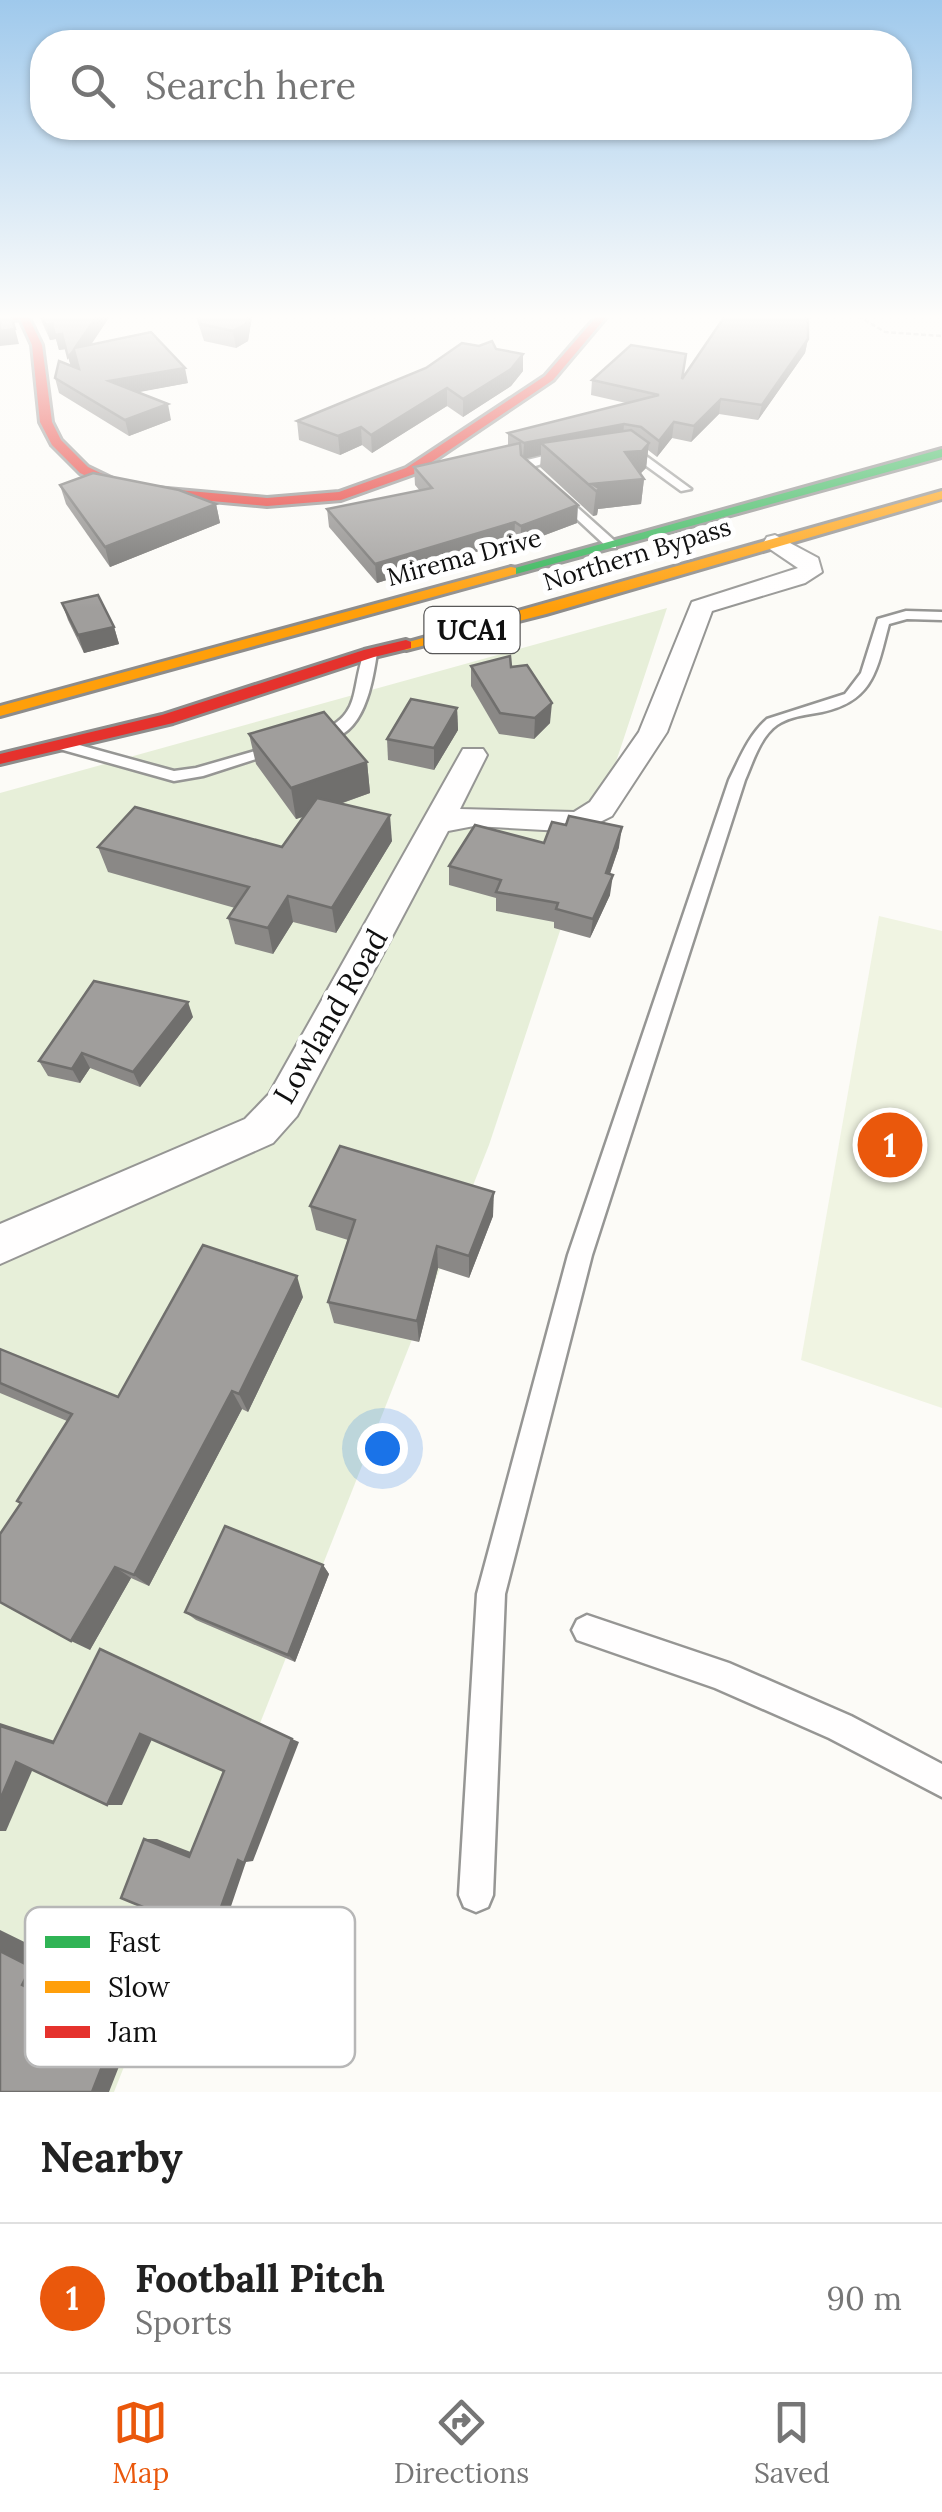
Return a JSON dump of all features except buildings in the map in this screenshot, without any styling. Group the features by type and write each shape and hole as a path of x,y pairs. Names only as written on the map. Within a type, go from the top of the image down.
{"street":[{"path":"42,414 76,464 106,480 141,490 298,502 378,486 423,462 493,414"},
{"name":"Mirema Drive","path":"0,711 942,454"},
{"name":"Northern Bypass","path":"0,759 55,742 167,718 370,653 484,628 942,496"},
{"path":"436,824 474,816 580,822 601,810 653,732 701,607 720,596 792,580 810,572 810,563 774,542"},
{"name":"Lowland Road","path":"2,1240 258,1131 292,1089 473,755"}],"lane":[{"path":"613,447 633,448 685,489"},
{"path":"578,452 536,459 527,463 527,468 612,546"},
{"path":"476,1895 492,1594 580,1254 736,780 763,730 778,718 843,701 858,692 866,679 883,622 906,614 942,616"},
{"path":"55,742 153,773 197,774 331,734 349,724 359,710 370,653"},
{"path":"587,1630 718,1674 840,1727 942,1781"}],"green space":[{"path":"667,608 489,1145 187,1907 25,1907 25,2067 124,2067 114,2092 0,2092 0,793"},
{"path":"879,916 942,931 942,1408 801,1360"}],"traffic: fast":[{"path":"511,571 942,453"}],"traffic: slow":[{"path":"406,645 541,611 942,495"},
{"path":"0,711 511,571"}],"traffic: jam":[{"path":"45,414 56,442 84,470 113,484 145,491 267,502 341,496 410,471 496,414"},
{"path":"0,759 167,719 370,653 406,645"}],"place":[{"name":"Football Pitch","path":"890,1145"}]}
